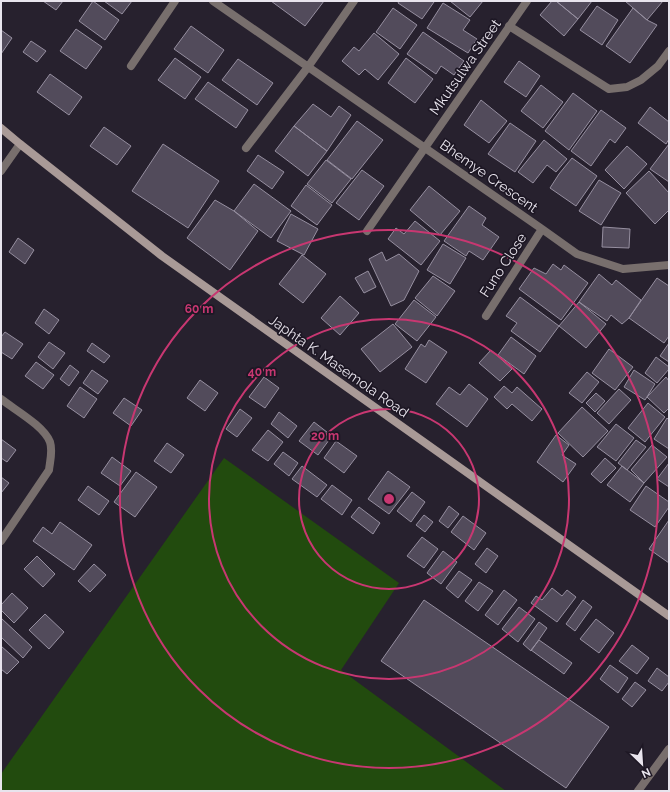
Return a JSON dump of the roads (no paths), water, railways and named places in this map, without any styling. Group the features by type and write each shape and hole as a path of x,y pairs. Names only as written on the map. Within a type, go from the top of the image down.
{"main road":[{"name":"Japhta K. Masemola Road","path":"1,128 168,261 669,616"}],"street":[{"path":"131,66 175,1"},
{"name":"Bhemye Crescent","path":"214,1 577,254 623,268 669,265"},
{"path":"246,148 308,67 354,1"},
{"name":"Mkutsulwa Street","path":"367,231 526,1"},
{"path":"509,26 609,89 627,87 641,80 658,66 669,51"},
{"path":"1,171 20,144"},
{"name":"Funo Close","path":"486,316 542,229"},
{"path":"1,400 41,428 50,442 51,457 48,470 1,541"},
{"path":"638,791 669,749"}]}
